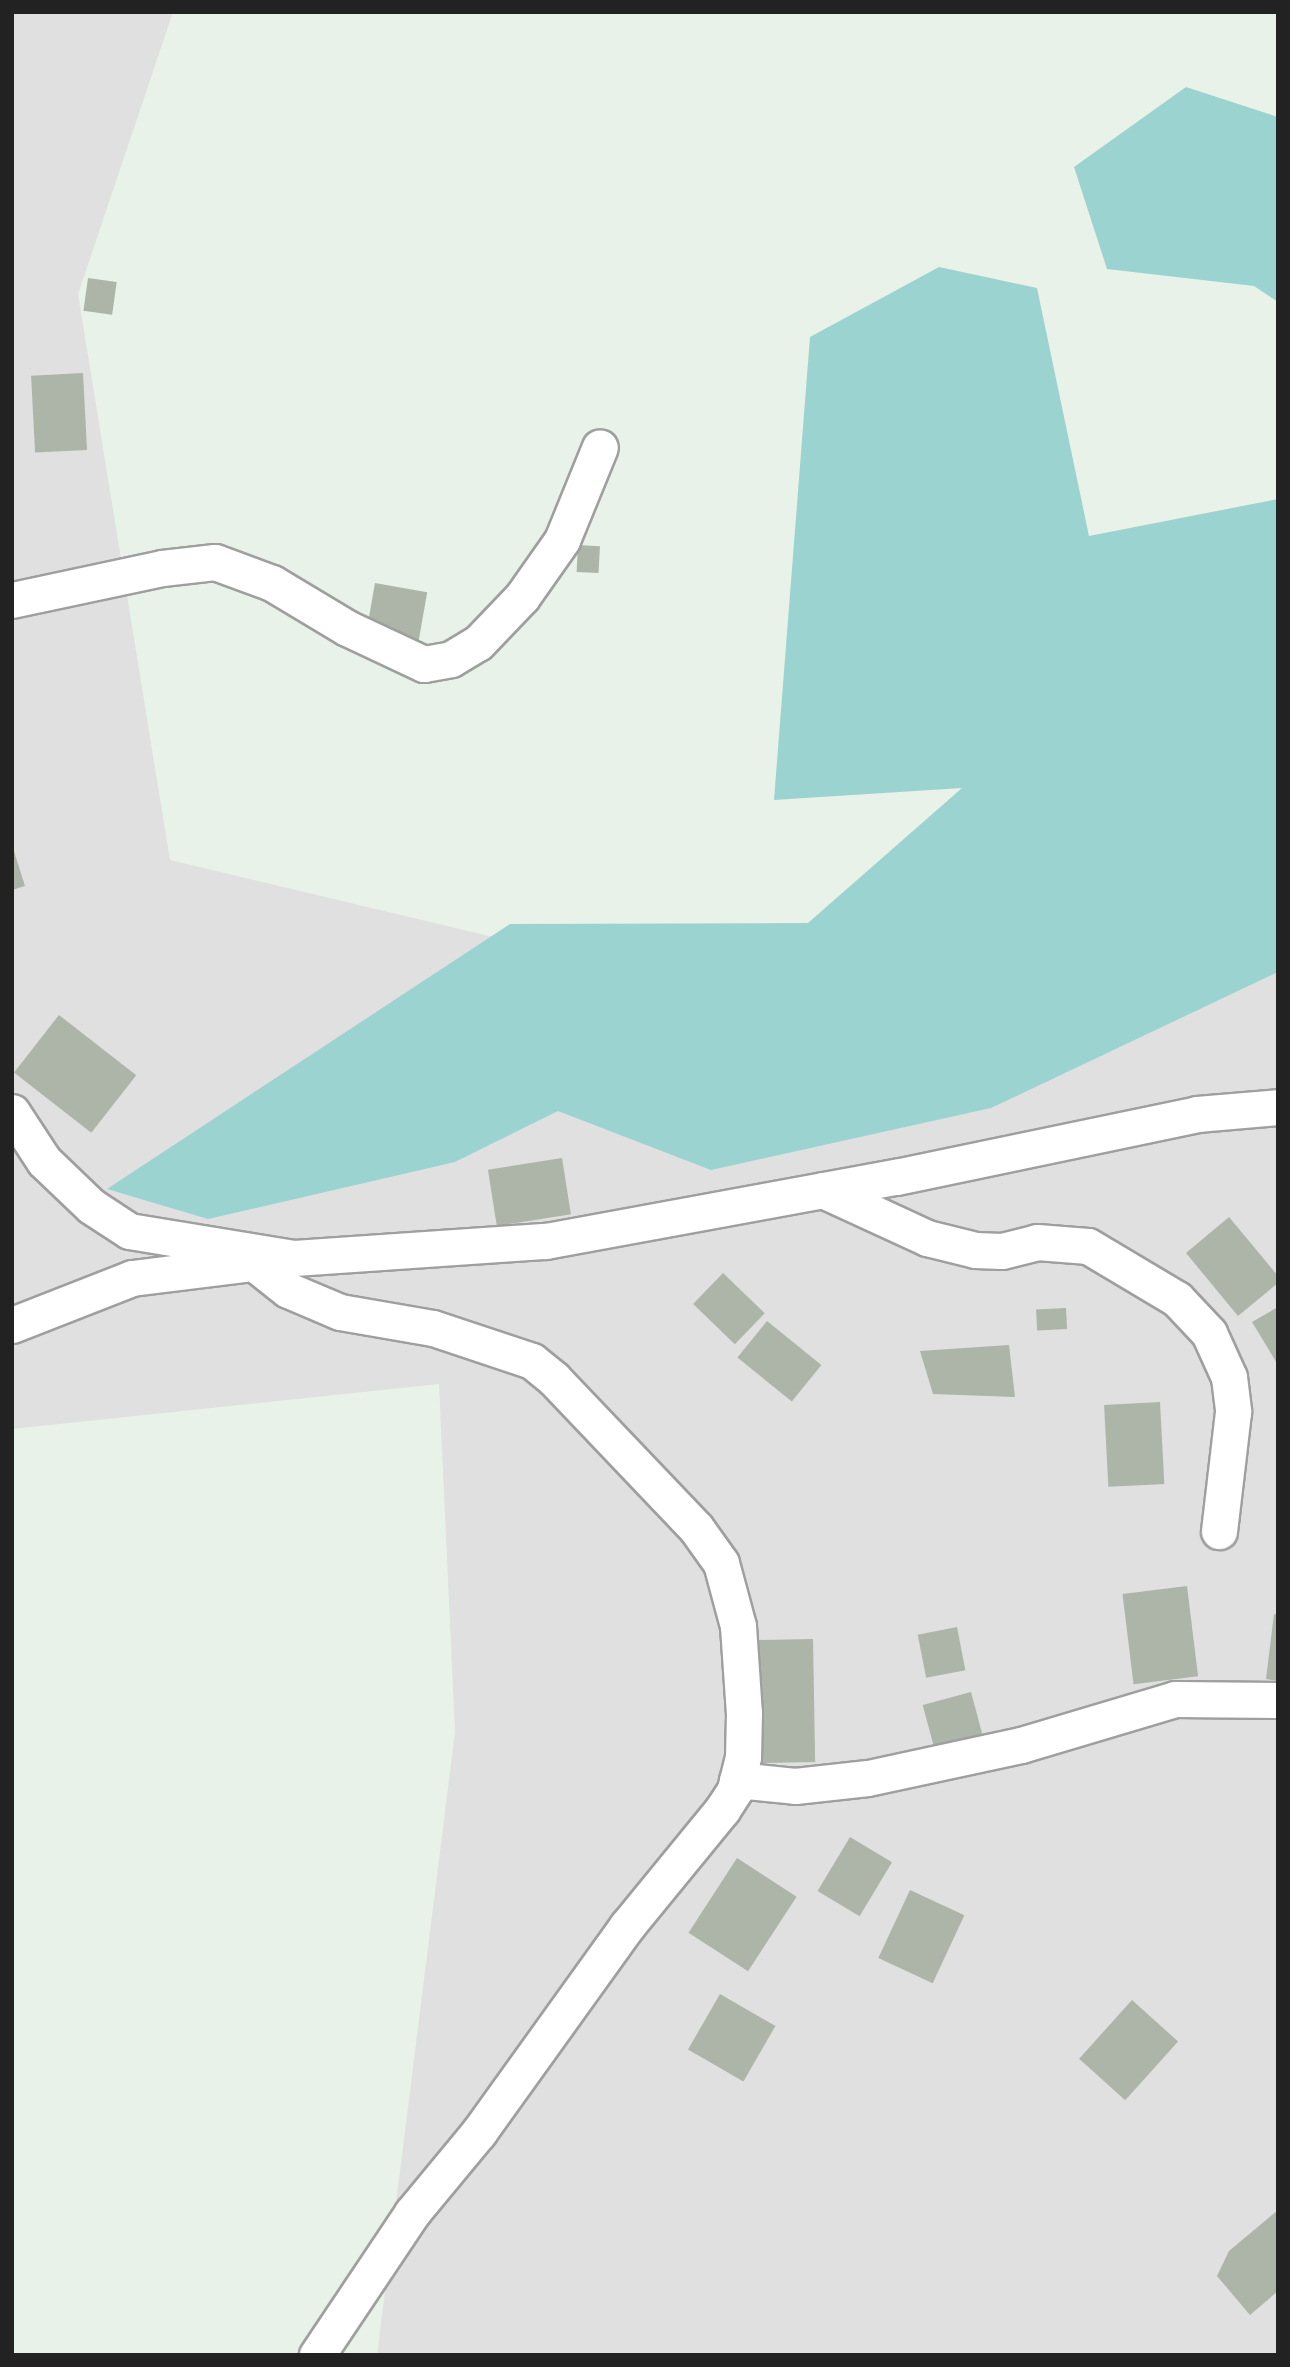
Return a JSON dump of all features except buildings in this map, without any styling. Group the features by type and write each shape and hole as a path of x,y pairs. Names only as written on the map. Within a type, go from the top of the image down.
{"street":[{"path":"12,600 162,568 215,562 272,583 347,628 425,664 451,659 478,643 522,597 562,540 600,447"},
{"path":"12,1325 132,1278 294,1258 547,1241 823,1191 1197,1114 1278,1107"},
{"path":"12,1112 44,1161 91,1206 129,1231 294,1258"},
{"path":"823,1191 927,1238 975,1250 1002,1251 1037,1242 1087,1246 1177,1299 1209,1333 1228,1377 1233,1412 1219,1531"},
{"path":"254,1263 288,1290 340,1312 433,1328 532,1361 696,1528 722,1563 738,1626 744,1713 737,1780 722,1810 627,1926 479,2132 412,2213 317,2355"},
{"path":"737,1780 795,1786 868,1778 1021,1745 1175,1699 1278,1700"}],"shaded area":[{"path":"12,12 173,12 78,294 170,860 833,1018 1278,898 1278,2355 377,2355 455,1732 439,1384 12,1429"},
{"path":"1186,87 1278,117 1278,302 1254,286 1107,269 1074,167"},
{"path":"939,267 1037,288 1089,536 1278,499 1278,972 991,1108 711,1170 558,1111 455,1162 208,1219 107,1189 510,924 808,923 962,788 774,800 810,337"}]}
